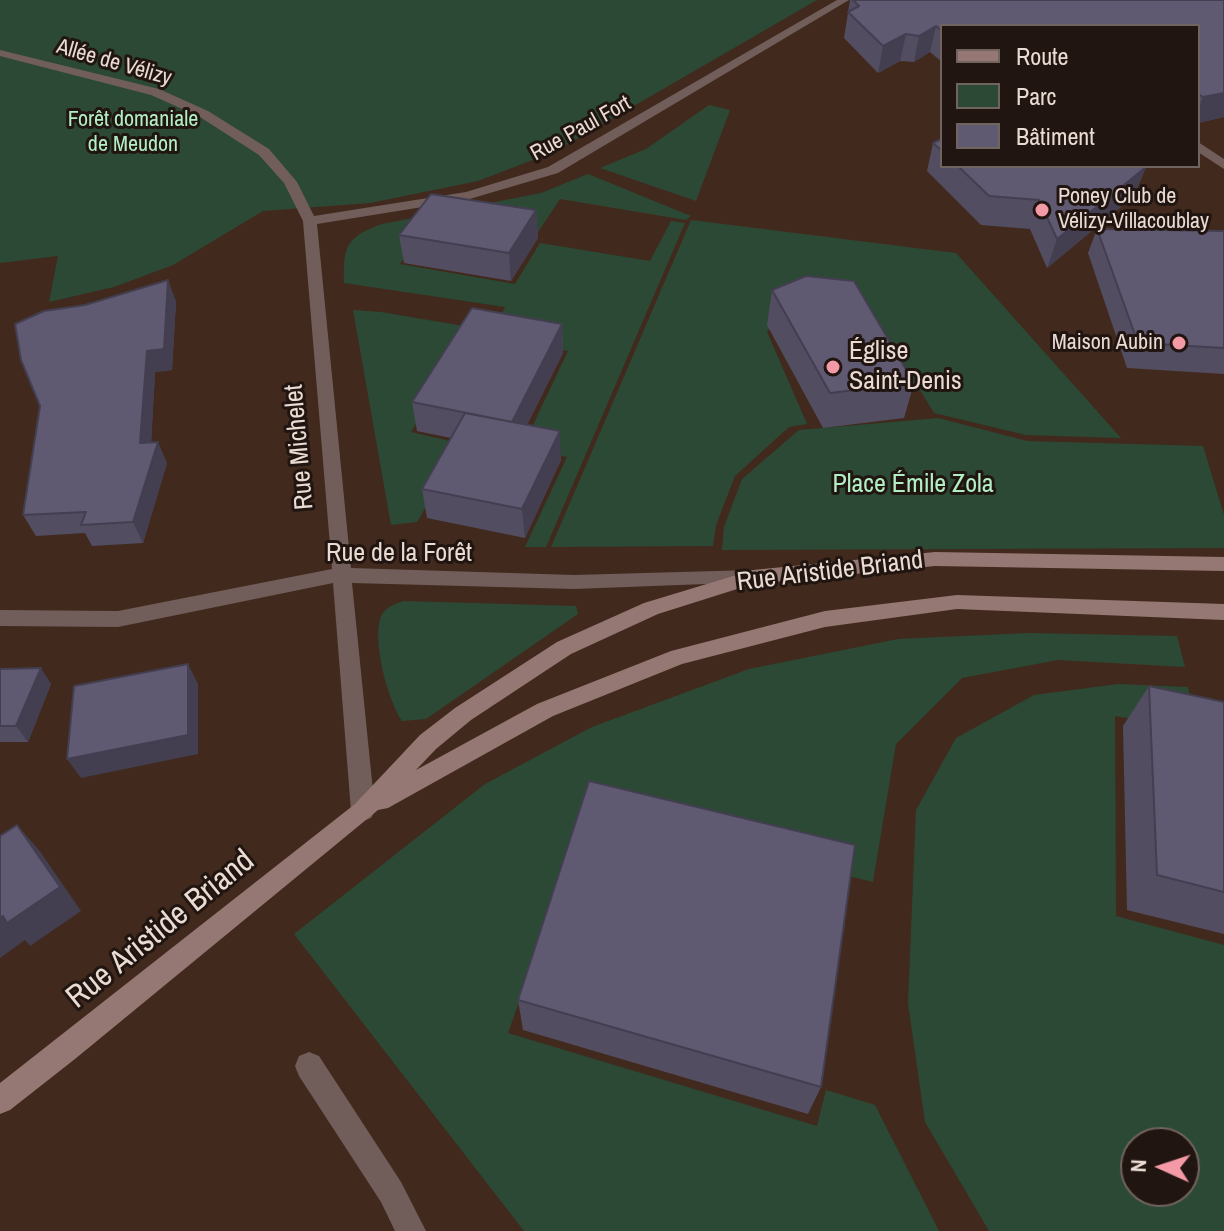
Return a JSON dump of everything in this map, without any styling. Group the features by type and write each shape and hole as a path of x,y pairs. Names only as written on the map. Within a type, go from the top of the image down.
{"street":[{"name":"Rue Paul Fort","path":"310,221 484,191 523,182 553,170 844,0"},
{"name":"Allée de Vélizy","path":"0,53 155,92 204,114 264,152 290,182 310,221"},
{"path":"1200,147 1224,165"},
{"name":"Rue Michelet","path":"310,221 339,575 363,811"},
{"name":"Rue Aristide Briand","path":"0,1100 363,811 439,733 564,648 651,608 753,577 935,559 1224,564"},
{"name":"Rue de la Forêt","path":"0,618 118,619 339,575 574,582 753,577"},
{"name":"Rue Aristide Briand","path":"363,811 545,710 678,657 825,619 957,602 1223,615"},
{"path":"309,1066 391,1192 411,1231"}],"green space":[{"name":"Forêt domaniale de Meudon","path":"0,0 817,0 556,151 478,181 370,203 263,211 173,265 114,287 49,302 58,256 0,263"},
{"path":"709,105 730,110 696,201 600,168 646,149"},
{"path":"588,174 691,216 686,220 560,199 536,235 433,219 400,264 515,284 540,243 650,261 671,221 685,223 546,547 525,547 567,457 522,448 568,351 471,334 411,432 463,444 417,522 391,525 353,310 493,331 505,307 344,283 344,260 349,244 382,224 541,193"},
{"path":"691,220 956,253 1121,438 1026,435 934,413 875,316 842,318 783,313 767,332 807,424 789,427 735,476 716,525 713,546 551,547"},
{"name":"Place Émile Zola","path":"938,418 1027,441 1203,446 1224,515 1224,548 722,550 724,527 742,479 799,430"},
{"path":"404,601 576,606 578,614 426,719 402,721 383,672 378,630 384,612"},
{"path":"1028,633 1177,636 1185,667 1058,660 962,678 896,744 873,882 586,811 508,1033 817,1126 826,1090 875,1105 939,1231 524,1231 294,934 485,784 592,727 749,669 898,639"},
{"path":"1118,684 1188,687 1198,730 1115,716 1116,916 1224,945 1224,1231 989,1231 925,1122 908,1003 916,810 956,738 1034,695"}],"building":[{"path":"853,0 1224,0 1224,93 1200,95 1200,24 940,24 940,29 936,26 919,36 906,34 883,46 848,12 859,6"},
{"path":"960,168 1145,168 1057,239 1039,200 989,196"},
{"path":"431,194 536,210 509,253 399,235"},
{"path":"1097,229 1224,231 1224,348 1138,343"},
{"path":"806,276 854,281 914,383 830,393 772,290"},
{"path":"168,280 164,349 147,351 140,443 158,442 133,522 81,525 86,512 23,515 40,406 21,360 15,324 44,311 85,305"},
{"path":"472,308 562,324 512,422 412,402"},
{"path":"465,413 560,431 522,509 422,489"},
{"path":"188,664 188,735 67,759 74,686"},
{"path":"41,668 16,726 0,726 0,669"},
{"path":"1149,686 1224,702 1224,892 1157,875"},
{"path":"589,781 855,845 821,1087 518,1000"},
{"path":"17,825 60,887 7,923 3,916 0,918 0,836"}],"place":[{"name":"Poney Club de Vélizy-Villacoublay","path":"1042,210"},
{"name":"Maison Aubin","path":"1179,343"},
{"name":"Église Saint-Denis","path":"833,367"}]}
